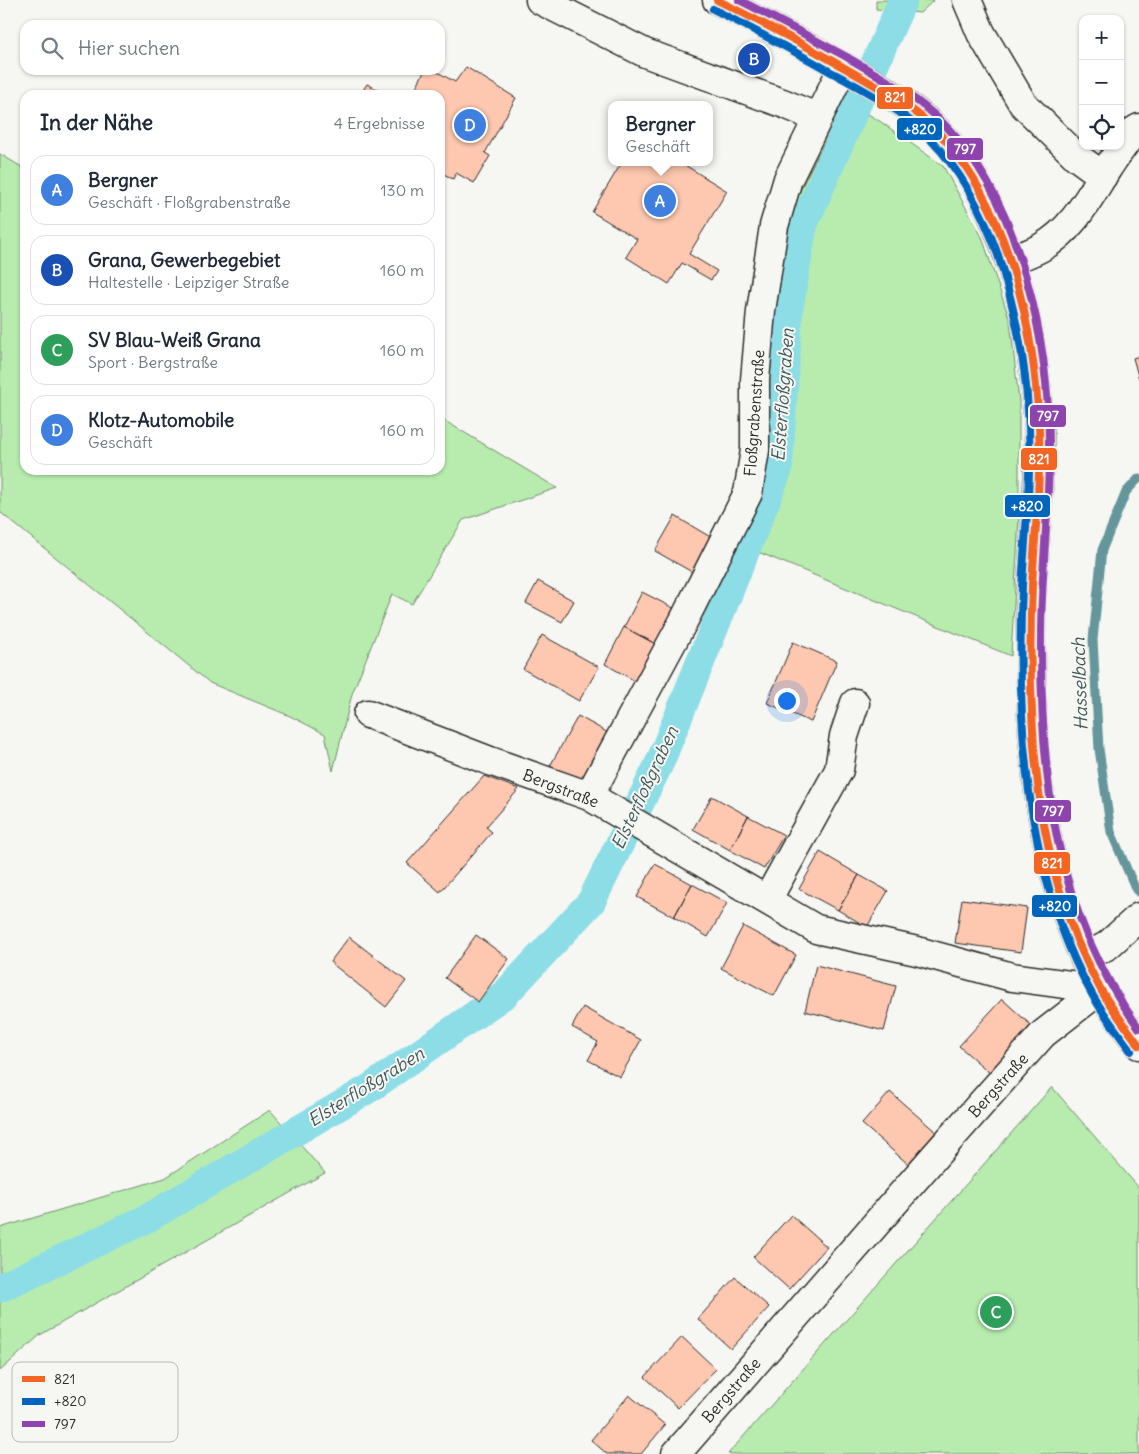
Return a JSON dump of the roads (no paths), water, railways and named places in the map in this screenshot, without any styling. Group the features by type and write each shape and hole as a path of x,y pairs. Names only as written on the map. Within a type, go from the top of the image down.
{"street":[{"path":"540,0 645,53 818,118"},
{"path":"718,0 849,70 890,94 918,114 938,132 971,174 998,227 1010,260 1028,334 1034,370 1039,426 1037,510 1031,609 1032,689 1035,750 1049,845 1072,927 1085,958 1101,989 1139,1045"},
{"path":"967,0 980,33 1023,104 1077,157 1103,176"},
{"name":"Floßgrabenstraße","path":"589,796 683,622 748,493 755,450 755,380 761,312 774,226 788,179 818,118 849,70"},
{"path":"1010,260 1042,247 1054,238 1081,211 1134,131 1139,128"},
{"path":"767,900 839,770 844,736 854,703"},
{"name":"Bergstraße","path":"368,714 490,761 589,796 816,929 917,951 1012,977 1101,989"},
{"path":"1085,958 1108,945 1139,917"},
{"name":"Bergstraße","path":"676,1454 1043,1034 1101,989"}],"waterway":[{"name":"Elsterfloßgraben","path":"0,1288 148,1218 370,1088 505,994 591,902 660,762 778,470 789,307 803,226 903,0"},
{"name":"Hasselbach","path":"1139,478 1126,492 1102,550 1093,640 1099,749 1111,832 1136,890 1139,892"}],"place":[{"name":"Grana, Gewerbegebiet","path":"754,59"},
{"name":"Klotz-Automobile","path":"470,125"},
{"name":"Bergner","path":"660,201"},
{"name":"SV Blau-Weiß Grana","path":"996,1312"}]}
